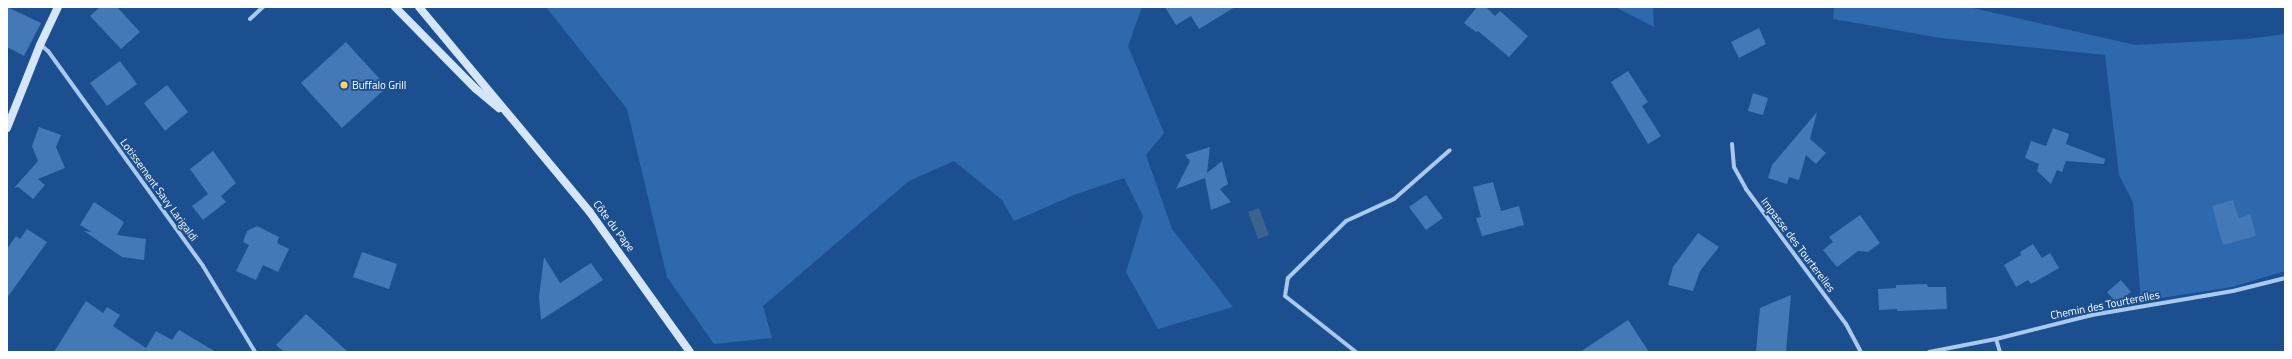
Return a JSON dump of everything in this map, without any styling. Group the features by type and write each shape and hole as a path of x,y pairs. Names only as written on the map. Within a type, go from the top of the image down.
{"main road":[{"path":"7,128 40,45 58,7"},
{"name":"Côte du Pape","path":"395,7 476,89 511,119"},
{"name":"Côte du Pape","path":"419,7 589,211 690,352"}],"street":[{"path":"250,19 263,7"},
{"name":"Lotissement Savy Larigaldi","path":"40,45 48,52 203,266 255,352"},
{"name":"Impasse des Tourterelles","path":"1732,144 1734,168 1746,189 1846,324 1861,352"},
{"path":"1356,352 1285,296 1288,278 1346,221 1394,199 1450,150"},
{"name":"Chemin des Tourterelles","path":"1929,352 1996,339 2092,315 2233,292 2285,278"},
{"path":"1996,339 2000,352"}],"shaded area":[{"path":"546,7 1142,7 1128,46 1164,133 1146,155 1172,229 1233,307 1158,329 1126,272 1143,216 1124,178 1074,195 1014,221 1002,200 954,161 909,181 763,306 772,338 714,344 667,277 627,109"},
{"path":"1615,7 1653,7 1654,27"},
{"path":"1834,7 1969,7 2135,45 2247,39 2285,34 2285,271 2232,287 2141,301 2133,202 2119,175 2105,55 1941,38 1833,19"},
{"path":"1259,208 1269,235 1258,239 1248,212"}],"building":[{"path":"7,7 41,23 24,56 7,47"},
{"path":"100,7 117,7 140,32 121,49 90,16"},
{"path":"1165,7 1235,7 1199,29 1191,16 1176,25"},
{"path":"1477,7 1486,7 1495,16 1500,11 1528,36 1509,57 1478,31 1476,32 1464,23"},
{"path":"1759,28 1766,44 1739,58 1731,42"},
{"name":"Buffalo Grill","path":"346,42 387,87 342,128 301,83"},
{"path":"120,61 137,84 107,106 90,83"},
{"path":"1628,71 1648,102 1642,106 1661,136 1648,144 1611,82"},
{"path":"167,85 188,112 165,131 144,103"},
{"path":"1753,93 1768,98 1763,115 1748,111"},
{"path":"1817,112 1810,139 1826,153 1816,164 1806,155 1799,180 1789,177 1787,184 1768,178 1772,165"},
{"path":"39,127 61,135 56,147 65,168 38,179 45,185 33,199 18,187 14,188 38,161 32,146"},
{"path":"2053,128 2069,134 2066,144 2105,159 2104,164 2066,161 2062,172 2057,170 2051,184 2037,171 2039,164 2025,158 2031,141 2046,146"},
{"path":"1210,147 1207,173 1222,161 1228,184 1220,189 1231,202 1211,210 1205,178 1176,189 1190,161 1185,155"},
{"path":"213,151 236,183 221,196 226,202 203,220 192,206 208,194 190,169"},
{"path":"1493,182 1501,211 1519,206 1524,225 1482,236 1476,218 1481,217 1473,187"},
{"path":"1426,195 1443,218 1426,230 1409,207"},
{"path":"2233,200 2239,218 2250,214 2256,236 2223,245 2212,206"},
{"path":"94,202 124,222 117,235 146,239 144,260 122,257 84,231 92,232 80,225"},
{"path":"1860,215 1880,243 1868,252 1858,251 1837,267 1823,250 1833,242 1829,237"},
{"path":"257,226 279,237 277,243 289,249 278,272 263,265 256,280 236,271 249,245 243,242 247,231"},
{"path":"27,229 47,242 7,298 7,249 16,236 20,239"},
{"path":"1698,233 1719,247 1700,271 1693,291 1668,285 1673,267"},
{"path":"2033,244 2042,258 2050,253 2059,268 2031,284 2028,280 2016,287 2004,265 2021,255 2020,252"},
{"path":"362,252 397,264 389,289 353,277"},
{"path":"544,257 560,283 591,263 603,280 541,320 539,297"},
{"path":"2121,280 2131,292 2117,303 2107,292"},
{"path":"1927,284 1928,287 1946,287 1947,309 1897,311 1897,309 1879,310 1878,289 1896,288 1896,285"},
{"path":"1791,295 1786,352 1756,352 1760,308"},
{"path":"86,301 103,313 107,307 120,315 113,326 146,348 156,331 172,340 179,330 216,352 54,352"},
{"path":"306,314 348,352 284,352 276,345"},
{"path":"1628,320 1649,352 1580,352"}],"place":[{"name":"Buffalo Grill","path":"344,85"}]}
